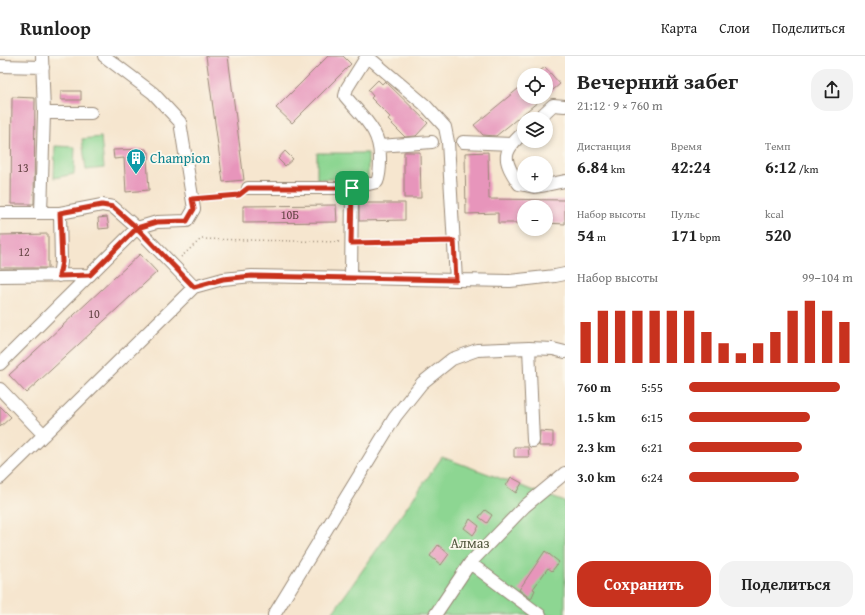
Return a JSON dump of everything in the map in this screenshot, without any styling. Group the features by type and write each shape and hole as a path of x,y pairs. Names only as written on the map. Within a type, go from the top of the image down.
{"street":[{"path":"0,364 137,228 157,222 187,221 194,209 180,122 153,93 104,56"},
{"path":"248,188 352,188 377,182 380,176 380,146 373,129 345,96 347,88 367,56 425,105 445,127 448,142 456,280"},
{"path":"0,66 43,62 44,113 41,213"},
{"path":"546,112 553,105 565,106"},
{"path":"44,113 91,113"},
{"path":"517,138 511,144 507,152 508,168 517,181"},
{"path":"380,146 432,142"},
{"path":"462,142 511,144"},
{"path":"553,184 565,181"},
{"path":"351,278 352,188"},
{"path":"0,213 60,213 102,205 113,207 137,228 194,287"},
{"path":"59,276 62,262 60,213"},
{"path":"0,478 194,287 223,279 252,276 510,281 565,274"},
{"path":"0,276 90,275"},
{"path":"274,615 395,417 422,383 452,359 477,350 529,348 553,349 565,352"},
{"path":"529,348 532,441"},
{"path":"0,389 44,435"},
{"path":"435,615 470,563 525,506 565,473"},
{"path":"470,563 540,615"}],"path":[{"path":"192,199 239,195 248,188"},
{"path":"172,264 201,239 351,243 454,241"}],"green space":[{"path":"101,137 104,168 86,170 82,139"},
{"path":"55,146 75,147 74,174 54,178"},
{"path":"317,153 368,153 368,179 317,179"},
{"name":"Алмаз","path":"442,457 565,502 565,615 331,615"}],"building":[{"path":"206,56 228,56 244,180 223,182"},
{"path":"328,56 343,56 351,64 292,123 276,108"},
{"path":"553,76 560,84 553,90"},
{"path":"378,80 382,84 385,81 428,123 416,136 405,137 388,120 390,117 371,98 373,96 368,90"},
{"path":"517,90 517,104 535,104 526,112 517,112 517,119 496,136 483,135 474,125"},
{"path":"61,91 81,91 81,100 61,100"},
{"path":"12,97 35,98 34,204 11,204"},
{"name":"Champion","path":"146,149 147,152 149,152 149,159 147,159 149,190 126,192 124,158 114,159 113,150"},
{"path":"285,151 293,159 285,166 278,159"},
{"path":"404,152 420,152 421,198 404,198"},
{"path":"488,152 489,199 565,200 565,224 553,223 553,200 517,200 517,223 498,223 498,213 466,214 465,153"},
{"path":"359,203 405,203 405,220 359,221"},
{"path":"336,205 337,222 243,223 243,206"},
{"path":"107,217 109,228 99,229 98,218"},
{"path":"48,234 48,268 0,268 0,235"},
{"path":"140,254 157,272 26,393 9,375"},
{"path":"0,406 11,417 0,427"},
{"path":"540,431 553,432 553,446 539,446"},
{"path":"514,447 528,447 529,457 514,457"},
{"path":"511,477 522,483 516,493 506,486"},
{"path":"485,510 492,515 487,523 479,517"},
{"path":"470,519 479,526 473,535 464,528"},
{"path":"438,545 449,554 441,565 430,556"},
{"path":"545,551 559,562 552,571 548,568 533,589 535,590 531,599 519,590"}],"place":[{"name":"Champion","path":"136,175"}],"route":[{"path":"352,188 248,188 239,195 192,199 194,209 187,221 157,222 137,228 113,207 102,205 60,213 62,262 59,276 90,275 137,228 194,287 223,279 252,276 456,280 454,241 351,243 352,188"}]}
